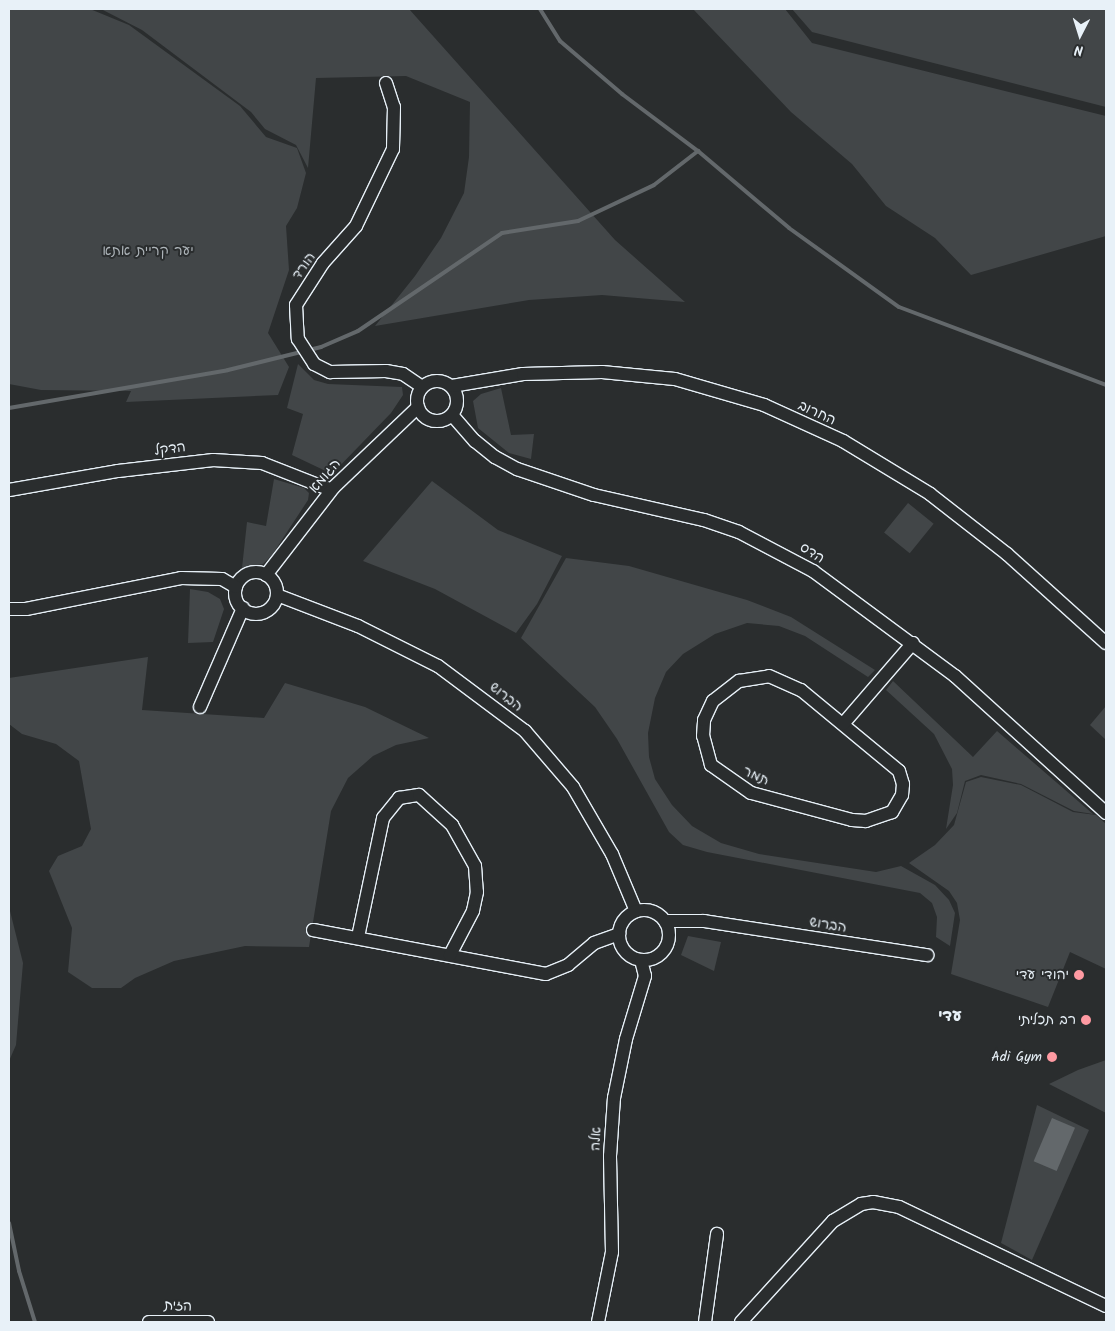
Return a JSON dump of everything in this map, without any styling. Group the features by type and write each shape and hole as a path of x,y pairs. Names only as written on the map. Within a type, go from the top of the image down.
{"street":[{"name":"הורד","path":"386,83 394,107 393,149 356,226 323,264 296,305 298,339 314,364 330,372 386,371 403,374 422,387"},
{"name":"החרוב","path":"452,386 523,374 602,372 676,380 764,405 851,445 930,494 1007,554 1106,643"},
{"path":"440,380 452,386 458,404 452,415 433,421 418,407 417,397 422,387 440,380"},
{"name":"הגומא","path":"266,575 331,490 418,407"},
{"name":"הדס","path":"452,415 488,452 517,469 594,495 704,520 777,550 813,571 913,643 955,676 1106,813"},
{"name":"הדקל","path":"9,490 118,471 214,460 262,463 331,490"},
{"path":"248,574 266,575 275,583 277,595 271,607 260,613 243,608 236,599 236,587 248,574"},
{"path":"9,609 26,609 181,578 222,579 236,587"},
{"name":"הברוש","path":"277,595 358,626 438,666 525,731 573,787 612,854 636,911"},
{"path":"200,708 243,608"},
{"path":"843,724 913,643"},
{"name":"תמר","path":"754,676 785,681 843,724 899,771 903,784 898,806 880,818 852,820 751,793 721,774 711,765 705,752 704,720 714,701 739,681 754,676"},
{"path":"358,937 383,818 399,798 419,795 452,825 475,866 477,892 473,911 450,954"},
{"path":"636,911 653,911 665,921 669,938 666,947 650,960 641,960 625,952 618,934 625,918 636,911"},
{"name":"הברוש","path":"665,921 704,921 927,955"},
{"path":"314,930 450,954 522,972 546,974 568,965 594,943 618,934"},
{"name":"אלה","path":"598,1322 612,1252 610,1156 614,1098 626,1039 645,976 641,960"},
{"path":"741,1322 833,1221 861,1204 873,1202 899,1206 1106,1306"},
{"path":"705,1322 717,1234"},
{"name":"הזית","path":"149,1322 208,1322"}],"green space":[{"name":"יער קריית אתא","path":"9,9 90,9 129,25 240,106 266,137 297,148 306,173 297,208 286,226 289,270 268,333 289,367 278,395 126,402 131,391 41,390 9,384"},
{"path":"101,9 409,9 615,240 685,302 602,295 529,300 375,326 415,276 441,238 464,193 469,157 470,102 406,76 316,78 308,168 296,145 265,129 251,112 142,30"},
{"path":"693,9 785,9 812,43 1106,116 1106,236 971,275 935,238 886,206 852,164 791,112"},
{"path":"792,9 1106,9 1106,107 812,32"},
{"path":"298,364 314,380 328,384 402,387 403,395 391,413 332,474 292,455 303,414 287,408"},
{"path":"501,388 511,435 534,434 531,459 509,453 478,428 473,401 481,394"},
{"path":"274,479 304,488 309,493 308,500 272,555 263,564 242,568 247,522 266,526"},
{"path":"432,481 498,530 562,556 537,604 516,633 435,589 363,561"},
{"path":"908,503 934,524 910,553 884,533"},
{"path":"566,558 629,566 747,600 791,617 875,670 868,677 805,636 779,626 747,623 715,634 683,654 666,672 655,698 648,733 649,757 655,779 672,805 692,826 721,843 759,854 876,872 901,866 935,885 949,900 955,913 950,946 936,937 937,917 932,903 920,893 707,852 683,845 669,832 617,739 595,707 521,638"},
{"path":"190,589 208,592 220,599 224,609 213,642 188,643"},
{"path":"148,657 142,710 264,718 285,683 365,707 429,738 396,745 373,756 348,778 331,811 309,947 245,946 174,961 135,978 121,988 92,988 68,972 72,928 49,871 58,856 82,846 91,829 79,761 56,744 22,734 9,724 9,678"},
{"path":"893,681 973,757 997,731 1093,814 1074,811 1021,784 981,775 965,781 957,813 946,829 953,785 952,769 934,734 886,690"},
{"path":"1106,706 1106,740 1090,725"},
{"path":"981,777 1021,785 1073,812 1096,815 1106,824 1106,969 1070,952 1048,1007 951,974 960,920 957,903 949,891 909,863 935,845 954,825 966,782"},
{"path":"9,907 23,963 16,1045 9,1061"},
{"path":"688,936 721,942 714,971 681,955"},
{"path":"1106,1060 1106,1113 1049,1084 1078,1070"},
{"path":"1037,1105 1089,1130 1032,1260 1001,1243"}],"shaded area":[{"path":"1052,1118 1075,1128 1057,1171 1034,1161"}],"waterway":[{"path":"540,9 560,41 622,94 698,151 789,228 899,307 1106,385"},
{"path":"9,408 228,370 321,347 358,331 502,233 578,221 654,185 698,151"},
{"path":"9,1223 19,1271 35,1322"}],"place":[{"name":"יהודי עדי","path":"1079,975"},
{"name":"רב תכליתי","path":"1086,1020"},
{"name":"Adi Gym","path":"1052,1057"}],"district":[{"name":"עדי","path":"950,1017"}]}
